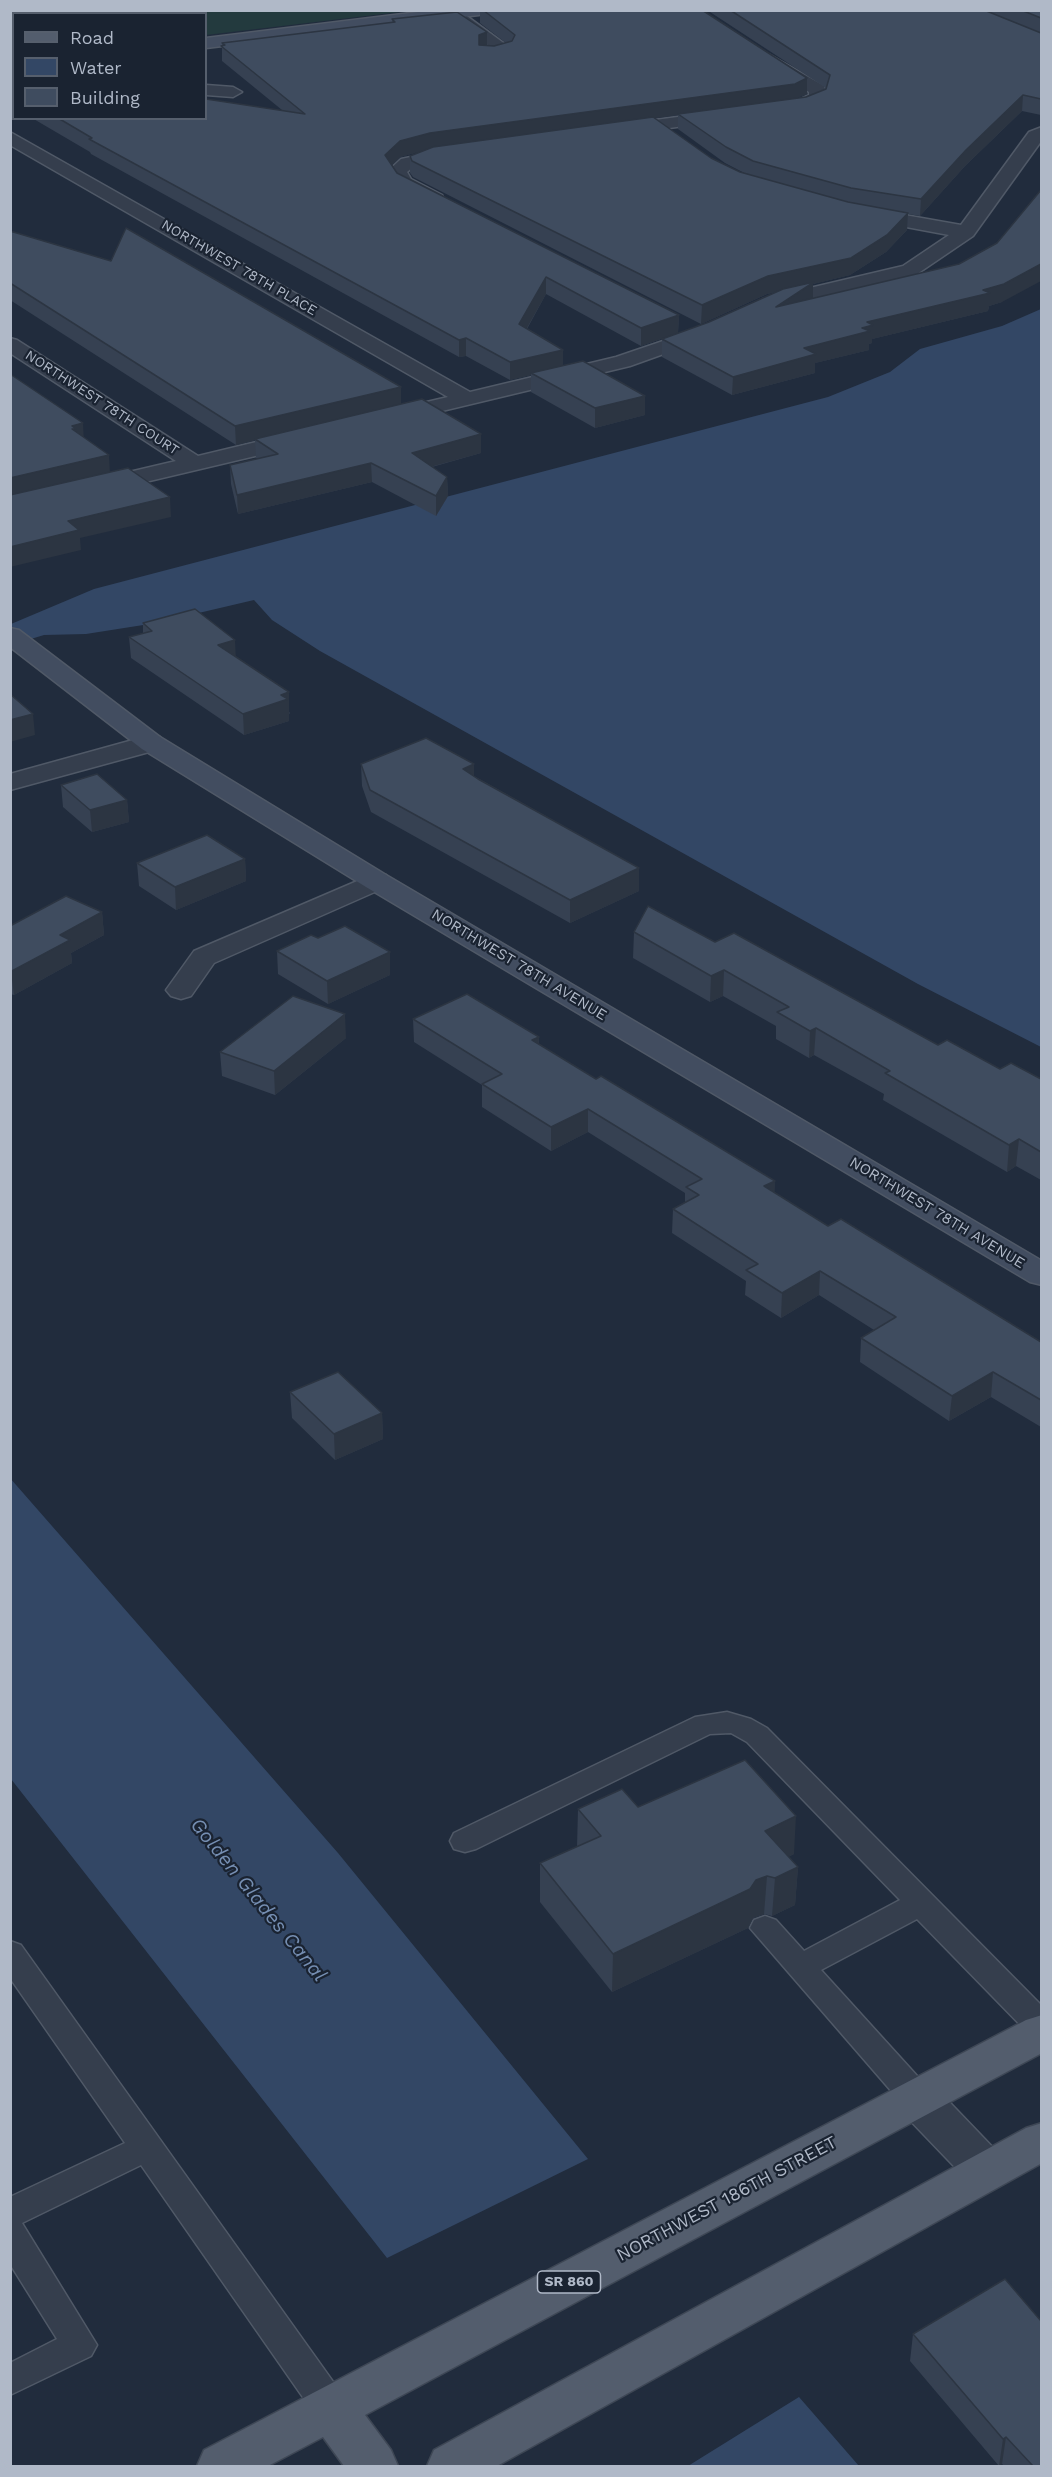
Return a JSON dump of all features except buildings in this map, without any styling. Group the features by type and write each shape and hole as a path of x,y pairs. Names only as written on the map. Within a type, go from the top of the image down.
{"main road":[{"name":"NORTHWEST 186TH STREET","path":"222,2466 1041,2032"},
{"path":"452,2466 1041,2141"},
{"path":"331,2408 373,2466"}],"street":[{"path":"207,44 479,10"},
{"path":"454,14 505,50 487,56"},
{"path":"759,53 818,90 818,98 799,106 763,111"},
{"path":"207,90 233,92"},
{"path":"597,133 739,114"},
{"path":"656,125 674,138"},
{"path":"754,310 775,300 910,270 966,232 1035,136 1041,132"},
{"name":"NORTHWEST 78TH PLACE","path":"10,137 467,399"},
{"path":"457,210 404,183 397,171 407,163 431,156 466,151"},
{"path":"848,211 966,232"},
{"path":"680,323 701,334"},
{"path":"376,420 623,362 701,334 722,324"},
{"name":"NORTHWEST 78TH COURT","path":"10,344 194,463"},
{"path":"10,507 319,434"},
{"name":"NORTHWEST 78TH AVENUE","path":"17,640 151,743 376,880 1041,1275"},
{"path":"10,782 151,743"},
{"path":"181,990 204,957 376,880"},
{"path":"917,2098 987,2171"}],"lane":[{"path":"465,1841 705,1724 727,1722 757,1736 1041,2027"},
{"path":"800,1967 921,1903"},
{"path":"765,1928 917,2098"},
{"path":"10,1953 331,2408"},
{"path":"10,2213 148,2148"},
{"path":"10,2233 79,2345 10,2380"}],"green space":[{"path":"10,11 408,11 207,35 207,12 12,12 11,58"}],"water":[{"path":"1041,309 1041,1047 918,984 320,651 272,620 254,600 156,623 86,634 44,635 11,645 11,624 94,589 828,397 890,372 920,349 1002,326"},
{"name":"Golden Glades Canal","path":"10,1478 338,1853 588,2159 387,2258 11,1779"},
{"path":"799,2397 859,2466 688,2466"}]}
